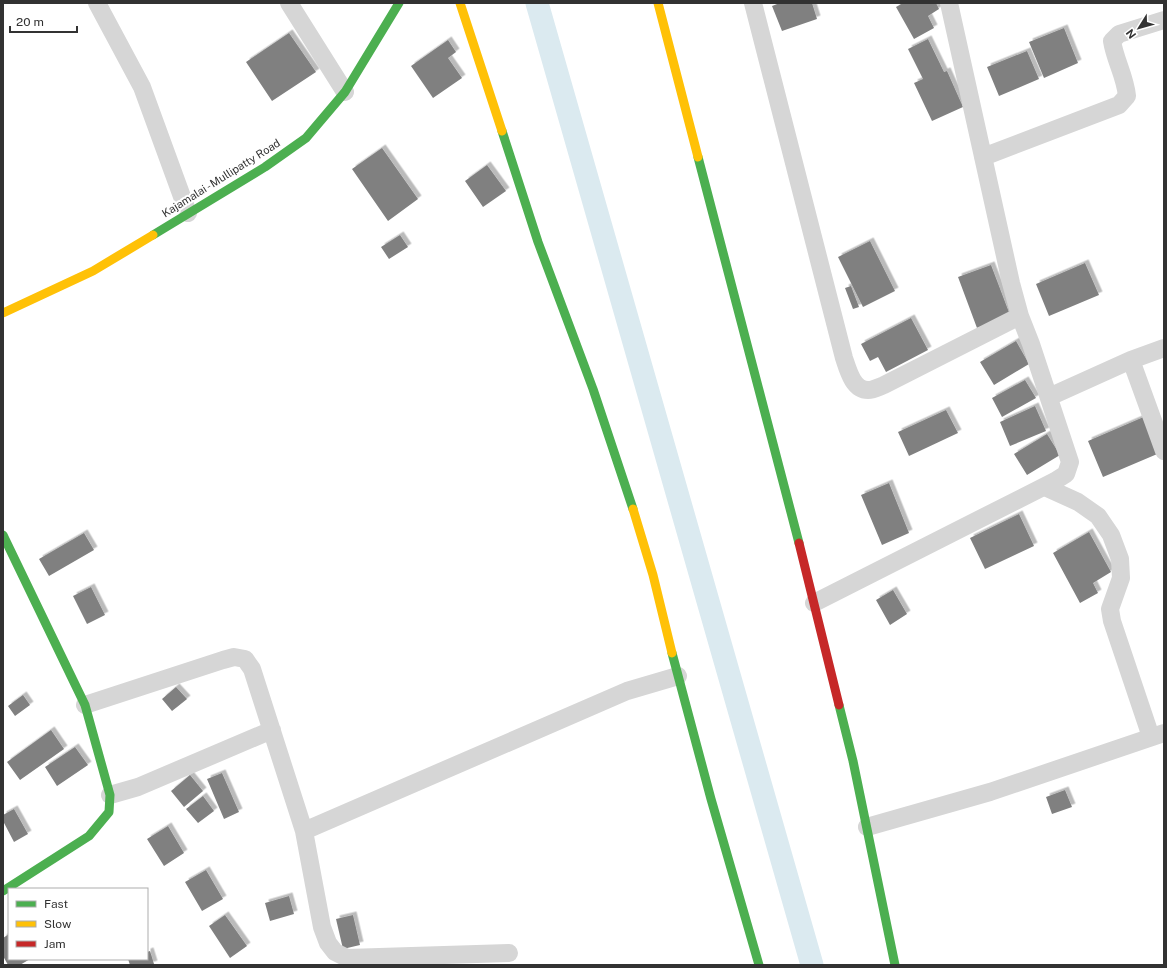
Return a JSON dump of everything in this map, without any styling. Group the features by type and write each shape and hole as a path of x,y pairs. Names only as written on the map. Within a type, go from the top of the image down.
{"street":[{"path":"97,3 142,87 188,213"},
{"path":"289,3 345,92"},
{"name":"Kajamalai - Mullipatty Road","path":"3,313 93,271 265,167 306,138 345,92 399,3"},
{"path":"460,3 538,242 594,389 635,516 653,575 713,806 759,965"},
{"path":"658,3 780,468 853,761 895,965"},
{"path":"753,3 844,358 850,376 859,388 869,390 884,385 1020,316"},
{"path":"814,603 1045,486 1066,474 1070,462 1031,344 1020,316 1011,283 949,3"},
{"path":"983,157 1119,105 1127,96 1126,84 1112,41 1119,34 1164,20"},
{"path":"1049,397 1131,360 1164,348"},
{"path":"1131,360 1164,451"},
{"path":"867,827 990,792 1158,735 1112,621 1110,609 1121,578 1120,559 1111,535 1098,516 1078,502 1045,486"},
{"path":"3,535 85,705 110,795 109,812 89,836 3,891"},
{"path":"85,705 223,660 234,657 245,659 252,669 304,831 322,927 328,943 335,952 347,958 510,953"},
{"path":"304,831 627,691 678,676"},
{"path":"110,795 138,787 272,730"}],"building":[{"path":"780,3 812,3 817,19 782,31 772,6"},
{"path":"903,3 936,3 939,9 928,16 934,28 914,39 896,7"},
{"path":"1064,28 1078,63 1044,78 1029,42"},
{"path":"289,33 316,72 272,101 246,62"},
{"path":"928,39 944,72 947,71 963,107 932,121 914,83 923,79 908,49"},
{"path":"448,40 456,52 448,58 462,78 433,98 411,66"},
{"path":"1027,51 1039,79 999,96 987,67"},
{"path":"382,148 418,199 388,221 352,169"},
{"path":"487,165 506,191 483,207 465,181"},
{"path":"400,235 408,247 389,259 381,247"},
{"path":"870,241 895,291 863,307 838,257"},
{"path":"1085,263 1099,295 1049,316 1036,284"},
{"path":"991,265 1010,315 977,328 958,277"},
{"path":"851,286 859,307 853,309 845,288"},
{"path":"911,318 928,350 886,372 878,357 870,361 861,344"},
{"path":"1016,341 1029,364 994,385 980,362"},
{"path":"1025,380 1036,398 1002,417 992,398"},
{"path":"1035,406 1046,431 1010,446 1000,422"},
{"path":"946,410 958,433 909,456 898,432"},
{"path":"1146,416 1162,452 1103,477 1088,441"},
{"path":"1047,434 1060,455 1027,475 1014,454"},
{"path":"889,483 909,533 882,545 861,495"},
{"path":"1019,514 1034,546 985,569 970,538"},
{"path":"1089,532 1111,572 1093,583 1098,593 1080,603 1053,553"},
{"path":"84,533 94,550 49,576 39,559"},
{"path":"91,587 105,615 87,624 73,596"},
{"path":"893,590 907,614 890,625 876,600"},
{"path":"176,687 187,699 172,711 162,699"},
{"path":"23,695 30,705 15,716 8,706"},
{"path":"51,730 64,749 20,780 7,762"},
{"path":"75,747 88,765 57,786 45,767"},
{"path":"222,773 239,812 224,819 207,779"},
{"path":"190,775 203,791 184,807 171,791"},
{"path":"1065,790 1072,807 1052,814 1046,797"},
{"path":"203,796 214,811 198,823 186,809"},
{"path":"14,809 28,834 14,842 3,821 3,815"},
{"path":"168,826 184,853 164,866 147,839"},
{"path":"206,870 223,899 202,911 185,882"},
{"path":"289,896 294,914 270,921 265,903"},
{"path":"225,915 247,946 230,958 209,926"},
{"path":"353,915 360,945 343,949 336,919"},
{"path":"8,935 8,960 28,960 20,965 8,965 3,956 3,938"},
{"path":"150,951 154,964 130,965 128,960 148,960 148,952"}],"waterway":[{"path":"537,3 812,965"}],"traffic: fast":[{"path":"153,235 265,167 306,138 345,92 399,3"},
{"path":"502,131 538,242 593,389 633,509"},
{"path":"698,157 799,543"},
{"path":"3,535 85,705 110,795 109,812 89,836 3,891"},
{"path":"672,653 711,799 759,965"},
{"path":"839,705 853,761 895,965"}],"traffic: slow":[{"path":"460,3 502,131"},
{"path":"658,3 698,157"},
{"path":"3,313 93,271 153,235"},
{"path":"633,509 653,575 672,653"}],"traffic: jam":[{"path":"799,543 839,705"}]}
